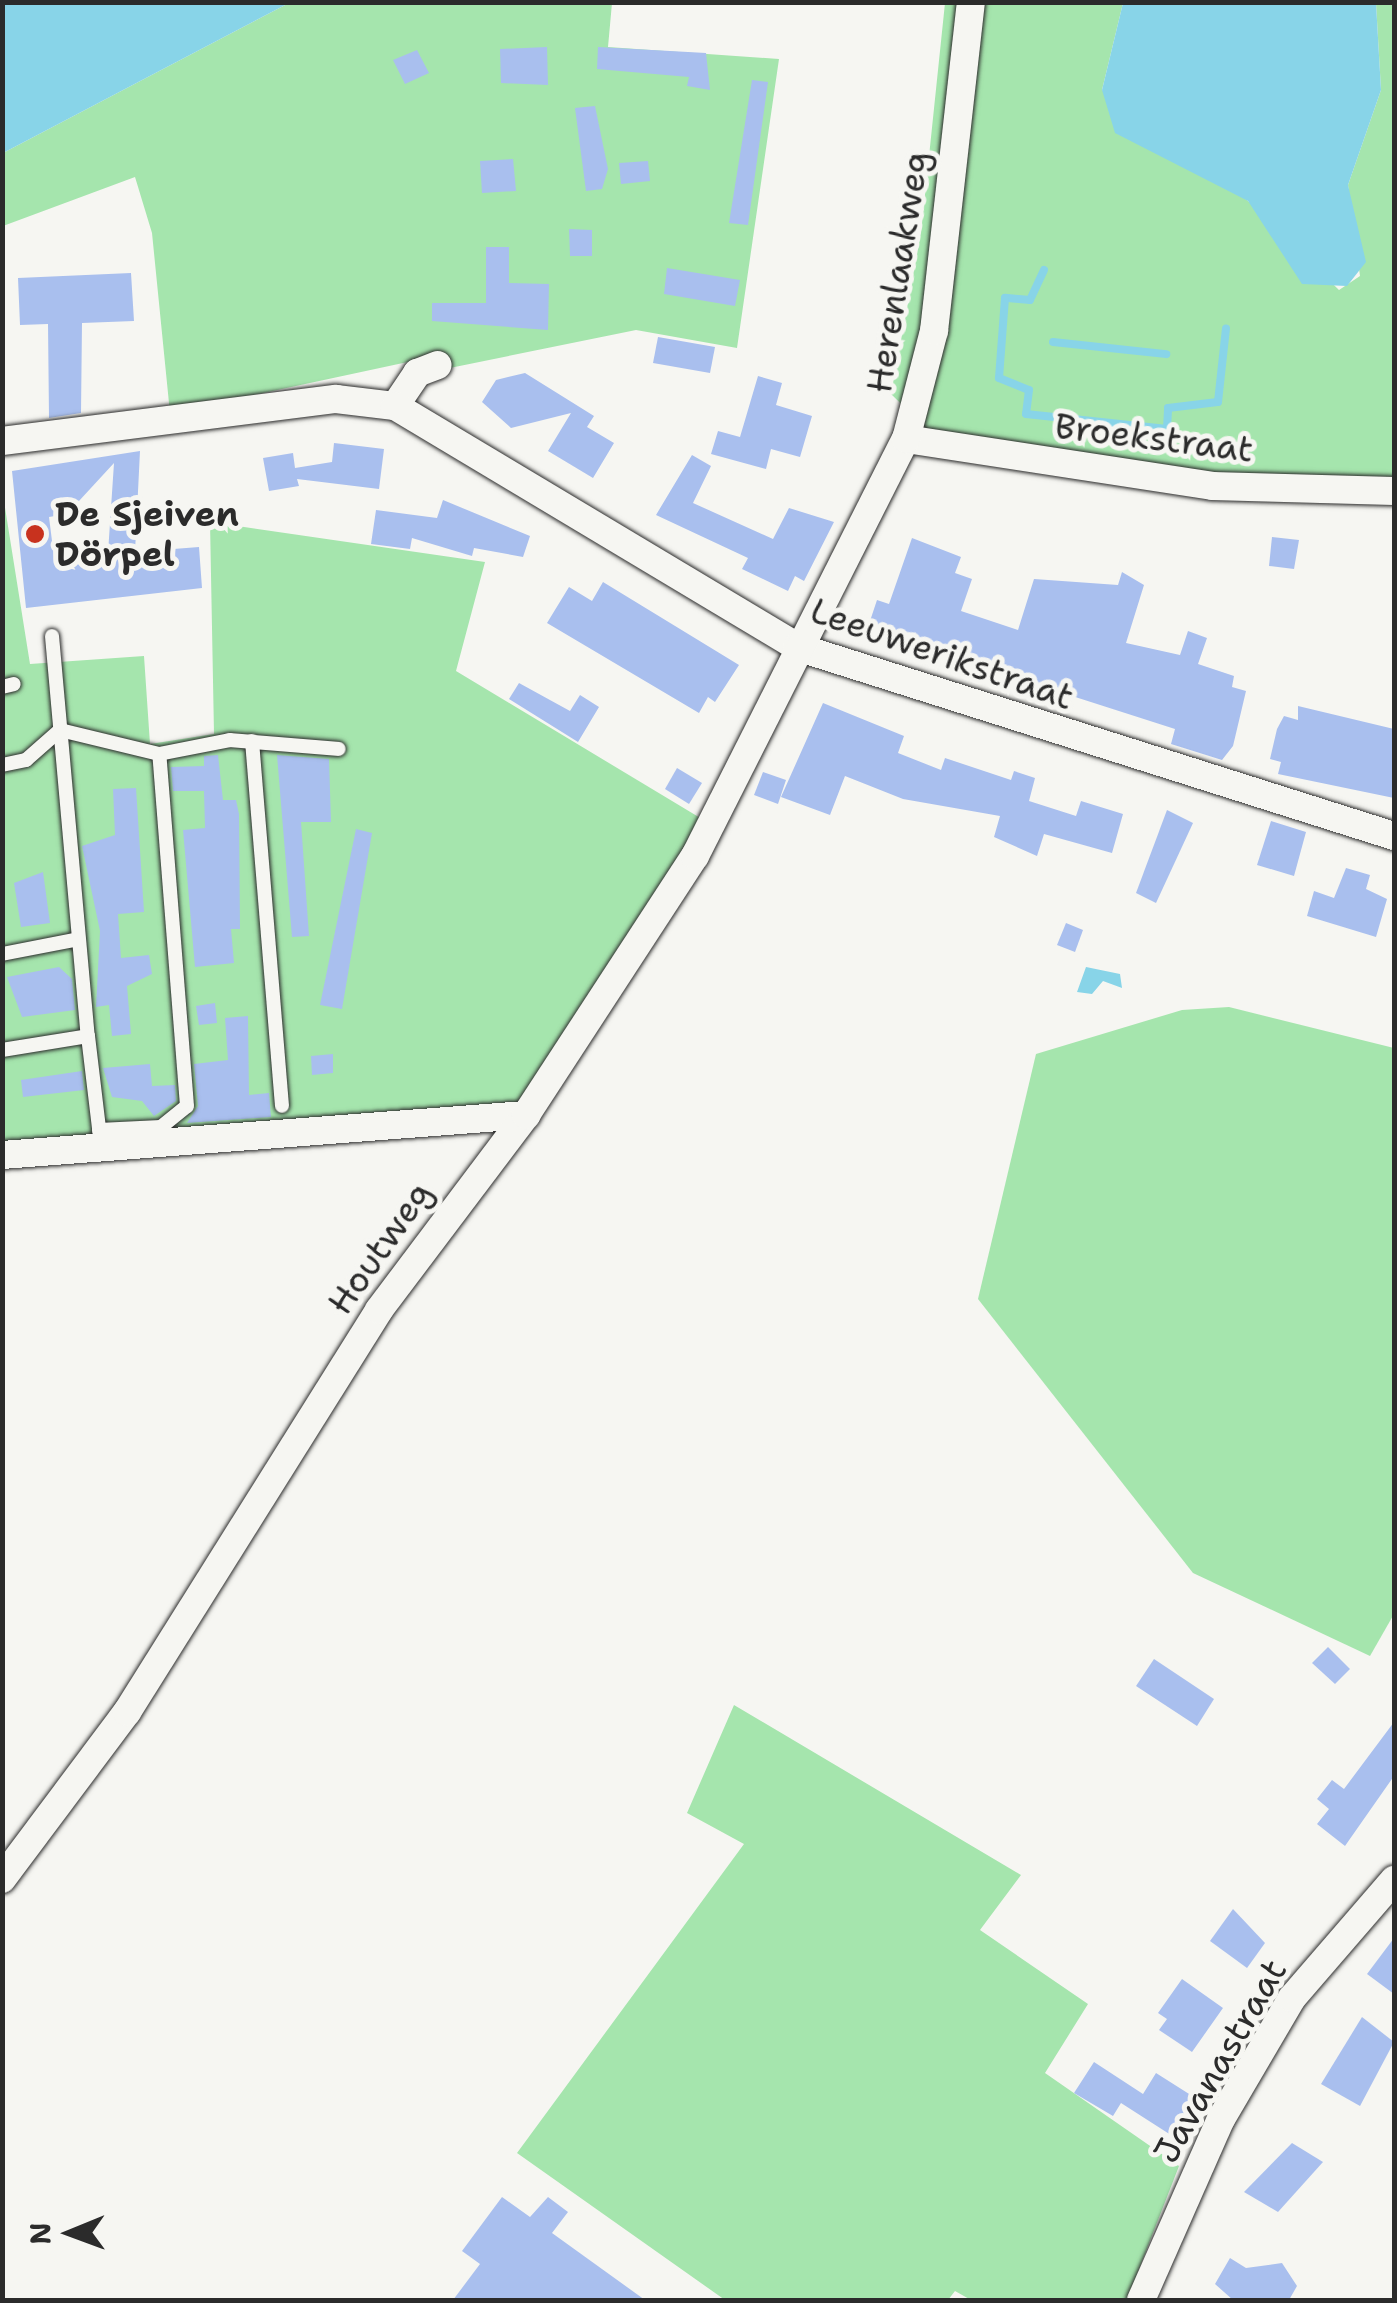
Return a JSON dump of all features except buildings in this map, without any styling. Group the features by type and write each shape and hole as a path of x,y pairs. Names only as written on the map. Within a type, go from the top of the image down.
{"street":[{"name":"Herenlaakweg","path":"797,647 906,439 934,331 971,2"},
{"path":"396,406 417,373 438,365"},
{"name":"Leeuwerikstraat","path":"2,441 336,399 396,406 797,647 1394,836"},
{"name":"Broekstraat","path":"906,439 1212,486 1394,491"},
{"name":"Houtweg","path":"2,1880 159,1664 387,1299 526,1115 680,886 797,647"},
{"path":"2,1155 100,1139 526,1115"},
{"name":"Javanastraat","path":"1142,2300 1222,2118 1292,1998 1394,1880"}],"lane":[{"path":"52,636 100,1139 161,1127 188,1106 159,754"},
{"path":"60,730 159,754 252,740 339,749"},
{"path":"2,765 26,760 60,730"},
{"path":"252,740 282,1106"},
{"path":"2,954 79,939"},
{"path":"2,1050 88,1036"}],"green space":[{"path":"289,3 612,3 608,47 779,59 737,348 636,330 435,371 431,357 170,413 152,233 135,177 3,226 3,153"},
{"path":"945,3 1123,3 1102,90 1248,201 1339,290 1360,276 1348,185 1381,90 1376,3 1394,3 1394,484 1302,484 936,438 891,394 921,233"},
{"path":"3,495 30,664 144,656 150,744 214,734 210,522 485,562 456,671 702,819 516,1109 3,1150"},
{"path":"1229,1007 1394,1048 1394,1614 1370,1656 1193,1573 978,1299 1036,1054 1182,1010"},
{"path":"734,1705 1021,1875 980,1930 1088,2004 1045,2073 1179,2166 1127,2300 971,2300 955,2291 948,2300 725,2300 517,2153 744,1844 687,1813"}],"water":[{"path":"3,2 289,2 289,3 3,153"},
{"path":"1123,3 1376,3 1381,90 1348,185 1366,262 1347,286 1302,284 1248,201 1115,133 1102,90"},
{"path":"1086,967 1120,974 1122,988 1103,981 1092,994 1077,992"}],"waterway":[{"path":"1044,270 1030,300 1005,298 999,378 1029,390 1026,414 1167,429 1168,408 1218,402 1226,328"},
{"path":"1053,342 1166,354"}],"place":[{"name":"De Sjeiven Dörpel","path":"35,534"}]}
